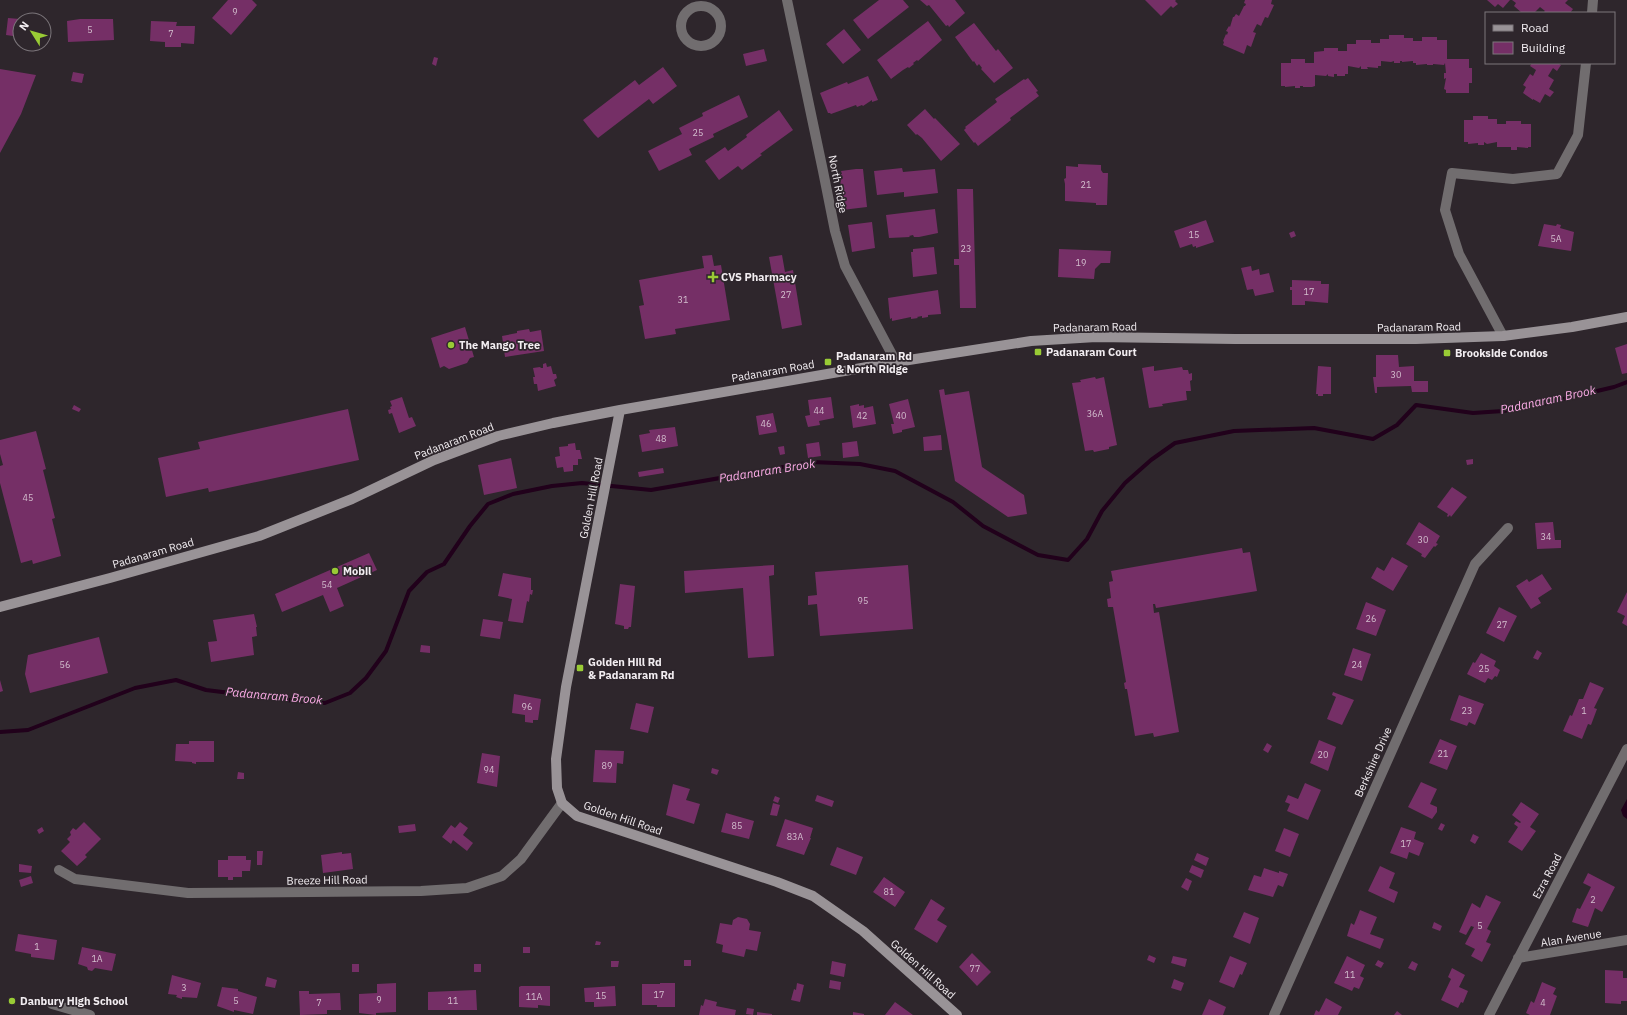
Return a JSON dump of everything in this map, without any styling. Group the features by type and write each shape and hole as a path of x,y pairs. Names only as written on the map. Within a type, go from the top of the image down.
{"main road":[{"name":"Padanaram Road","path":"0,607 259,536 352,499 434,460 498,436 553,423 620,410 896,362 1031,341 1096,337 1416,339 1503,336 1572,327 1627,317"},
{"name":"Golden Hill Road","path":"620,410 566,687 556,759 557,788 562,803 577,816 777,882 813,896 863,931 957,1015"}],"street":[{"name":"North Ridge","path":"787,0 835,231 845,266 896,362"},
{"path":"1592,12 1593,0"},
{"path":"1503,336 1459,254 1445,210 1452,173 1514,179 1557,174 1578,135 1586,64"},
{"name":"Berkshire Drive","path":"1274,1015 1475,564 1508,528"},
{"name":"Ezra Road","path":"1489,1015 1627,749"},
{"name":"Breeze Hill Road","path":"59,870 75,879 188,893 421,891 467,888 502,876 521,859 562,803"},
{"name":"Alan Avenue","path":"1518,958 1627,940"},
{"path":"52,1004 90,1015"}],"shaded area":[{"path":"1627,799 1627,819 1623,816 1621,810"}],"building":[{"path":"228,0 252,0 257,5 231,35 212,18"},
{"path":"879,0 903,0 909,7 868,39 853,20"},
{"path":"920,0 955,0 965,13 949,27 948,25 946,26 929,5 927,6"},
{"path":"1145,0 1176,0 1175,1 1178,4 1173,8 1171,6 1161,16"},
{"path":"1245,0 1272,0 1271,4 1274,5 1268,18 1265,17 1261,26 1257,24 1253,32 1256,33 1251,47 1247,45 1244,54 1223,45 1223,41 1226,34 1227,35 1228,32 1226,31 1229,26 1230,27 1233,17 1236,14 1239,16 1245,6"},
{"path":"1487,0 1510,0 1503,8 1498,4 1495,7"},
{"path":"1512,0 1568,0 1565,3 1573,9 1571,12 1544,12 1545,11 1540,7 1535,12 1521,12 1514,6 1516,3"},
{"path":"8,18 12,18 12,36 6,35"},
{"path":"80,19 113,19 114,40 68,42 67,21"},
{"path":"151,21 177,22 176,26 195,26 194,44 181,43 181,47 165,47 165,42 150,41"},
{"path":"928,21 942,40 918,61 917,60 913,63 914,64 909,68 908,67 903,70 891,79 877,60"},
{"path":"974,23 996,51 998,49 1013,68 994,83 981,69 982,68 979,64 977,66 974,61 973,62 955,37"},
{"path":"844,29 861,50 843,64 826,44"},
{"path":"1389,35 1404,35 1404,38 1413,38 1413,41 1422,41 1422,37 1437,37 1437,40 1447,40 1447,59 1469,59 1469,68 1472,68 1472,83 1469,83 1469,93 1446,93 1446,90 1444,89 1446,78 1444,79 1444,73 1446,73 1445,63 1444,65 1416,65 1413,61 1400,61 1400,63 1394,63 1394,61 1381,61 1381,66 1378,66 1378,68 1367,67 1368,69 1361,69 1361,66 1359,68 1348,66 1348,74 1345,74 1345,76 1337,76 1337,74 1334,74 1334,77 1328,76 1328,74 1326,76 1315,75 1315,86 1312,87 1300,86 1300,88 1295,88 1295,86 1281,86 1281,63 1291,63 1291,59 1305,59 1305,63 1314,63 1314,52 1324,51 1324,48 1338,48 1338,51 1347,51 1347,44 1356,44 1356,40 1371,40 1371,43 1380,43 1380,39 1389,39"},
{"path":"764,49 767,61 746,66 743,54"},
{"path":"434,57 438,58 436,66 432,64"},
{"path":"1531,64 1561,65 1557,71 1553,68 1548,76 1554,80 1549,89 1554,92 1550,97 1545,94 1540,103 1523,93 1526,87 1523,85 1530,74 1533,76 1536,70 1530,66"},
{"path":"663,67 677,86 653,104 649,99 598,138 583,120 635,80 639,85"},
{"path":"0,69 36,75 21,114 0,153"},
{"path":"73,72 84,74 82,83 71,81"},
{"path":"868,76 878,100 872,102 872,100 863,106 857,107 856,105 831,114 828,113 820,93 847,82 848,84"},
{"path":"1028,78 1038,91 1036,92 1039,96 1010,118 1011,120 978,146 975,142 974,143 964,130 966,128 965,127 997,102 995,99 1024,79 1025,80"},
{"path":"739,95 748,117 713,134 714,137 689,149 692,155 659,171 648,151 682,134 679,128 703,116 702,113"},
{"path":"925,109 960,144 941,161 922,138 917,134 916,135 907,125"},
{"path":"779,110 793,130 760,154 762,155 742,170 738,166 719,180 705,161 725,147 728,151"},
{"path":"1473,116 1488,116 1488,119 1497,119 1497,124 1506,124 1506,121 1521,121 1521,124 1531,124 1531,147 1517,147 1517,150 1511,150 1511,147 1497,147 1497,142 1487,144 1484,142 1484,145 1478,145 1478,143 1468,144 1468,142 1464,142 1464,120 1473,120"},
{"path":"1078,164 1101,165 1101,170 1103,173 1108,173 1107,205 1065,201 1064,179 1066,178 1066,166 1078,167"},
{"path":"902,168 903,172 935,169 938,193 904,197 904,192 877,195 874,171"},
{"path":"863,169 867,207 842,210 841,171"},
{"path":"957,189 973,189 976,308 960,308 959,265 954,265 954,259 959,259"},
{"path":"935,209 938,233 919,237 914,237 913,235 909,236 910,237 889,238 886,215"},
{"path":"1206,220 1214,242 1196,248 1196,246 1193,247 1192,244 1180,248 1174,231"},
{"path":"872,222 875,248 852,252 848,225"},
{"path":"1544,224 1556,226 1557,224 1561,225 1560,228 1574,232 1571,251 1538,246"},
{"path":"1294,231 1296,236 1291,238 1289,233"},
{"path":"934,247 937,274 913,277 911,252 913,252 913,249"},
{"path":"1059,249 1111,251 1110,263 1101,263 1095,269 1094,279 1058,277"},
{"path":"712,255 714,266 721,265 730,320 675,329 676,334 645,339 639,306 644,305 639,280 704,268 702,256"},
{"path":"782,255 785,272 793,270 802,325 782,329 769,257"},
{"path":"1251,266 1252,271 1259,269 1260,275 1269,273 1274,292 1255,296 1253,289 1247,290 1241,268"},
{"path":"1292,280 1321,281 1321,284 1329,284 1328,303 1305,301 1305,305 1292,305 1292,290 1290,290 1290,287 1292,287"},
{"path":"938,290 941,314 928,315 928,317 922,318 922,316 911,319 911,317 892,321 892,318 890,319 888,298"},
{"path":"465,327 474,357 470,358 467,363 449,369 444,366 440,368 431,338"},
{"path":"529,329 530,332 541,330 544,351 505,357 502,336"},
{"path":"1627,344 1627,373 1622,374 1615,348"},
{"path":"1376,355 1398,355 1399,367 1414,366 1414,381 1428,381 1428,392 1412,392 1411,386 1377,387 1377,393 1375,393 1373,377 1376,377"},
{"path":"546,363 547,367 551,366 553,374 556,374 557,378 554,380 556,386 538,391 537,384 534,384 533,377 535,377 533,368 543,368 543,364"},
{"path":"1154,366 1154,371 1182,367 1183,370 1188,370 1189,374 1192,373 1192,380 1190,381 1191,391 1186,391 1187,400 1162,404 1163,406 1149,408 1142,368"},
{"path":"1318,366 1331,367 1331,394 1323,394 1323,396 1318,396 1318,394 1316,394"},
{"path":"1095,377 1096,379 1104,377 1117,445 1109,447 1109,449 1094,452 1093,450 1085,451 1072,383 1081,382 1080,380"},
{"path":"944,389 945,395 969,391 982,467 1024,495 1027,514 1008,517 955,481 939,390"},
{"path":"402,397 409,418 412,417 416,426 399,433 392,413 389,414 388,410 391,409 390,407 392,406 390,401"},
{"path":"831,397 834,418 819,421 820,425 808,427 805,416 810,415 808,400"},
{"path":"908,399 915,427 893,434 891,424 894,424 889,404"},
{"path":"859,404 859,406 864,405 864,408 873,406 876,424 853,428 850,406"},
{"path":"74,405 81,409 79,412 72,409"},
{"path":"348,409 359,460 209,492 208,488 166,497 158,458 200,449 198,442"},
{"path":"773,413 777,432 759,435 756,416"},
{"path":"675,427 678,446 642,452 639,435 650,433 649,430"},
{"path":"36,431 46,469 43,470 55,518 52,519 61,556 33,564 32,560 21,563 0,483 0,466 3,465 0,454 0,440"},
{"path":"941,435 942,450 924,451 923,437"},
{"path":"857,441 859,456 843,458 842,443"},
{"path":"819,442 821,456 808,458 806,444"},
{"path":"575,443 576,450 580,450 582,459 578,459 578,465 573,465 573,471 564,472 563,467 557,468 555,457 560,456 559,447 568,446 568,444"},
{"path":"784,446 785,454 780,455 778,447"},
{"path":"511,458 517,488 484,495 478,465"},
{"path":"1473,459 1473,464 1467,465 1466,460"},
{"path":"663,468 664,473 639,477 638,472"},
{"path":"1452,487 1467,497 1451,517 1450,515 1448,517 1448,514 1437,507"},
{"path":"1419,522 1440,536 1436,543 1438,544 1435,547 1434,546 1425,558 1421,556 1422,554 1406,544"},
{"path":"1553,522 1555,540 1561,540 1561,548 1537,549 1535,523"},
{"path":"1242,548 1243,553 1250,552 1257,591 1156,608 1155,604 1153,604 1154,613 1159,612 1179,732 1154,737 1153,733 1135,736 1127,689 1125,689 1124,683 1126,682 1113,607 1108,607 1107,599 1111,598 1109,582 1113,581 1111,571"},
{"path":"369,553 377,570 337,588 344,606 330,612 323,595 282,612 275,594"},
{"path":"1392,557 1408,566 1393,591 1371,578 1377,567 1384,571"},
{"path":"774,565 774,575 769,576 774,656 748,658 743,588 685,593 684,571"},
{"path":"908,565 913,629 820,636 817,604 808,605 808,596 817,595 815,572"},
{"path":"503,573 531,578 531,590 533,590 532,595 530,594 529,602 527,601 523,623 508,621 512,599 498,596"},
{"path":"1542,574 1552,589 1538,598 1541,603 1531,609 1516,586 1527,579 1529,582"},
{"path":"620,584 635,586 631,627 628,629 624,629 624,626 615,624"},
{"path":"1627,592 1627,626 1622,623 1625,616 1617,612"},
{"path":"1366,602 1386,610 1376,636 1356,629"},
{"path":"1499,607 1517,616 1504,642 1486,633"},
{"path":"254,614 257,627 257,636 252,637 254,655 211,662 208,642 217,641 213,620"},
{"path":"483,619 503,622 500,639 480,636"},
{"path":"99,637 108,673 30,693 25,674 28,655"},
{"path":"421,645 430,646 430,653 420,652"},
{"path":"1353,648 1371,654 1362,681 1344,675"},
{"path":"1537,650 1542,653 1538,660 1533,658"},
{"path":"1481,653 1496,661 1494,666 1500,670 1497,677 1495,676 1492,680 1488,678 1485,683 1467,674 1473,662 1475,663"},
{"path":"0,680 3,691 0,692"},
{"path":"1590,682 1604,688 1594,708 1597,709 1591,725 1588,724 1582,739 1563,731 1570,715 1572,716 1579,699 1583,699"},
{"path":"1333,692 1354,700 1342,725 1327,719 1336,697 1332,695"},
{"path":"514,694 541,699 538,720 533,720 533,723 525,722 525,715 512,713"},
{"path":"1459,695 1484,704 1475,725 1469,722 1467,726 1450,720"},
{"path":"636,703 654,707 648,733 630,729"},
{"path":"1440,739 1457,746 1447,770 1429,763"},
{"path":"1319,740 1336,747 1328,771 1310,763"},
{"path":"189,741 214,741 214,762 196,762 196,764 192,762 175,761 176,744 189,744"},
{"path":"1267,743 1272,746 1268,753 1263,750"},
{"path":"595,750 624,751 623,764 617,763 616,783 593,782"},
{"path":"482,753 500,756 497,787 477,783"},
{"path":"712,768 719,770 717,775 711,773"},
{"path":"238,772 244,773 244,779 237,779"},
{"path":"1421,782 1437,789 1430,804 1437,807 1437,812 1432,819 1408,807"},
{"path":"1305,783 1321,790 1308,820 1287,811 1290,804 1285,802 1288,795 1298,799"},
{"path":"673,784 690,789 686,800 700,804 694,824 666,815"},
{"path":"817,795 834,801 832,807 815,801"},
{"path":"775,796 780,798 778,803 773,801"},
{"path":"1521,802 1539,814 1530,827 1536,831 1522,851 1508,842 1518,827 1514,824 1516,821 1521,822 1512,815"},
{"path":"773,803 780,805 777,816 770,815"},
{"path":"726,813 754,821 749,839 721,832"},
{"path":"785,819 813,828 811,838 804,855 776,846"},
{"path":"84,822 101,839 85,855 87,857 77,866 61,851 70,842 67,839 71,835 70,832 73,828 76,830"},
{"path":"460,822 468,828 463,835 473,843 467,851 453,840 451,844 442,837 451,825 455,828"},
{"path":"1441,823 1445,825 1442,831 1438,829"},
{"path":"415,824 416,831 399,833 398,826"},
{"path":"42,827 44,831 39,834 37,830"},
{"path":"1401,827 1416,832 1414,839 1424,843 1419,856 1409,852 1407,859 1390,853"},
{"path":"1284,828 1299,834 1290,857 1275,851"},
{"path":"1473,834 1479,837 1475,844 1470,841"},
{"path":"837,847 863,857 856,875 830,865"},
{"path":"257,851 263,851 262,865 257,865"},
{"path":"342,852 342,854 351,853 353,869 323,873 321,855"},
{"path":"1197,853 1209,858 1206,866 1194,860"},
{"path":"228,856 246,856 246,860 251,860 250,871 242,871 242,877 233,877 233,880 228,880 228,877 218,877 218,860 228,860"},
{"path":"19,864 32,866 31,873 19,872"},
{"path":"1192,865 1204,870 1201,878 1189,872"},
{"path":"1380,866 1395,873 1389,888 1398,892 1394,903 1368,891"},
{"path":"1264,868 1279,873 1279,871 1288,874 1283,887 1278,885 1273,897 1248,890 1254,875 1261,877"},
{"path":"1588,873 1615,887 1602,912 1595,908 1588,927 1572,922 1577,908 1580,909 1591,887 1583,883"},
{"path":"31,876 33,883 21,887 19,880"},
{"path":"884,877 905,892 895,907 873,892"},
{"path":"1186,878 1192,881 1188,891 1181,887"},
{"path":"1486,895 1501,902 1487,929 1491,931 1486,942 1491,944 1482,962 1471,956 1475,949 1465,944 1474,927 1471,926 1466,935 1459,932 1472,903 1480,908"},
{"path":"931,899 945,908 937,920 947,926 937,943 914,929"},
{"path":"1360,910 1377,917 1370,934 1384,939 1380,949 1347,936 1351,923 1354,925"},
{"path":"1244,912 1259,918 1250,944 1233,937"},
{"path":"738,917 747,919 750,924 749,930 761,932 757,951 746,949 744,957 722,952 723,945 716,943 720,923 732,925 733,920"},
{"path":"1434,922 1442,926 1440,931 1432,928"},
{"path":"18,934 57,940 54,960 31,957 31,954 15,951"},
{"path":"596,941 601,942 600,945 595,945"},
{"path":"82,947 116,954 112,971 95,968 92,971 88,970 87,967 78,964"},
{"path":"523,947 530,947 530,953 523,953"},
{"path":"972,953 991,972 977,986 959,967"},
{"path":"1149,955 1156,958 1154,963 1147,960"},
{"path":"1173,956 1187,959 1185,967 1171,963"},
{"path":"1230,956 1247,963 1234,988 1219,982"},
{"path":"1347,956 1365,965 1360,976 1364,978 1359,989 1354,987 1352,991 1334,983"},
{"path":"684,960 691,960 691,966 684,966"},
{"path":"1378,960 1384,963 1381,968 1375,965"},
{"path":"611,961 619,961 618,967 611,967"},
{"path":"832,961 846,964 844,977 830,974"},
{"path":"1412,961 1418,964 1415,971 1408,968"},
{"path":"352,964 359,964 359,972 352,972"},
{"path":"474,964 481,964 481,972 474,972"},
{"path":"1452,968 1465,975 1459,987 1468,991 1463,1003 1461,1002 1458,1008 1441,1000 1451,979 1448,977"},
{"path":"1605,970 1623,971 1623,978 1627,978 1627,1001 1621,1001 1621,1004 1605,1003"},
{"path":"172,975 201,983 197,998 182,997 182,999 176,997 177,995 168,994"},
{"path":"267,977 277,980 275,988 265,986"},
{"path":"1174,979 1184,983 1181,991 1171,988"},
{"path":"830,980 841,982 840,990 829,988"},
{"path":"1542,982 1556,988 1553,994 1557,996 1550,1015 1530,1015 1526,1013 1531,1001 1534,1003"},
{"path":"396,983 396,1012 376,1013 376,1015 359,1013 359,994 377,993 377,984"},
{"path":"675,983 675,1007 642,1005 642,984"},
{"path":"797,983 804,985 800,1002 791,1000 794,989 796,990"},
{"path":"550,986 550,1006 538,1005 538,1008 519,1007 519,987"},
{"path":"615,986 616,1006 594,1007 594,1002 585,1002 584,988"},
{"path":"222,987 238,989 238,991 257,997 253,1014 234,1010 234,1012 217,1006"},
{"path":"476,990 477,1010 428,1010 428,992"},
{"path":"299,991 309,991 309,994 340,993 341,1010 327,1010 327,1014 300,1015"},
{"path":"1326,998 1342,1007 1338,1015 1314,1015 1316,1010 1319,1012"},
{"path":"705,999 717,1002 716,1006 736,1010 735,1015 699,1015 701,1005 703,1006"},
{"path":"1209,999 1226,1007 1223,1015 1202,1015"},
{"path":"895,1002 913,1015 885,1015"},
{"path":"747,1008 754,1009 753,1015 746,1014"},
{"path":"1397,1011 1402,1015 1394,1015"},
{"path":"757,1012 772,1014 772,1015 757,1015"},
{"path":"853,1012 864,1014 864,1015 853,1015"}],"waterway":[{"name":"Padanaram Brook","path":"0,732 28,730 135,688 176,680 206,690 296,701 325,703 350,693 366,678 386,651 409,591 427,572 444,564 470,526 488,504 513,494 552,486 582,483 651,490 812,462 860,464 895,471 953,502 983,526 1038,555 1068,560 1087,539 1102,511 1125,483 1151,460 1175,443 1234,431 1314,428 1373,439 1397,425 1416,405 1473,413 1503,411 1542,404 1614,387 1627,382"}],"place":[{"name":"CVS Pharmacy","path":"713,277"},
{"name":"The Mango Tree","path":"451,345"},
{"name":"Padanaram Court","path":"1038,352"},
{"name":"Brookside Condos","path":"1447,353"},
{"name":"Padanaram Rd & North Ridge","path":"828,362"},
{"name":"Mobil","path":"335,571"},
{"name":"Golden Hill Rd & Padanaram Rd","path":"580,668"},
{"name":"Danbury High School","path":"12,1001"}]}
